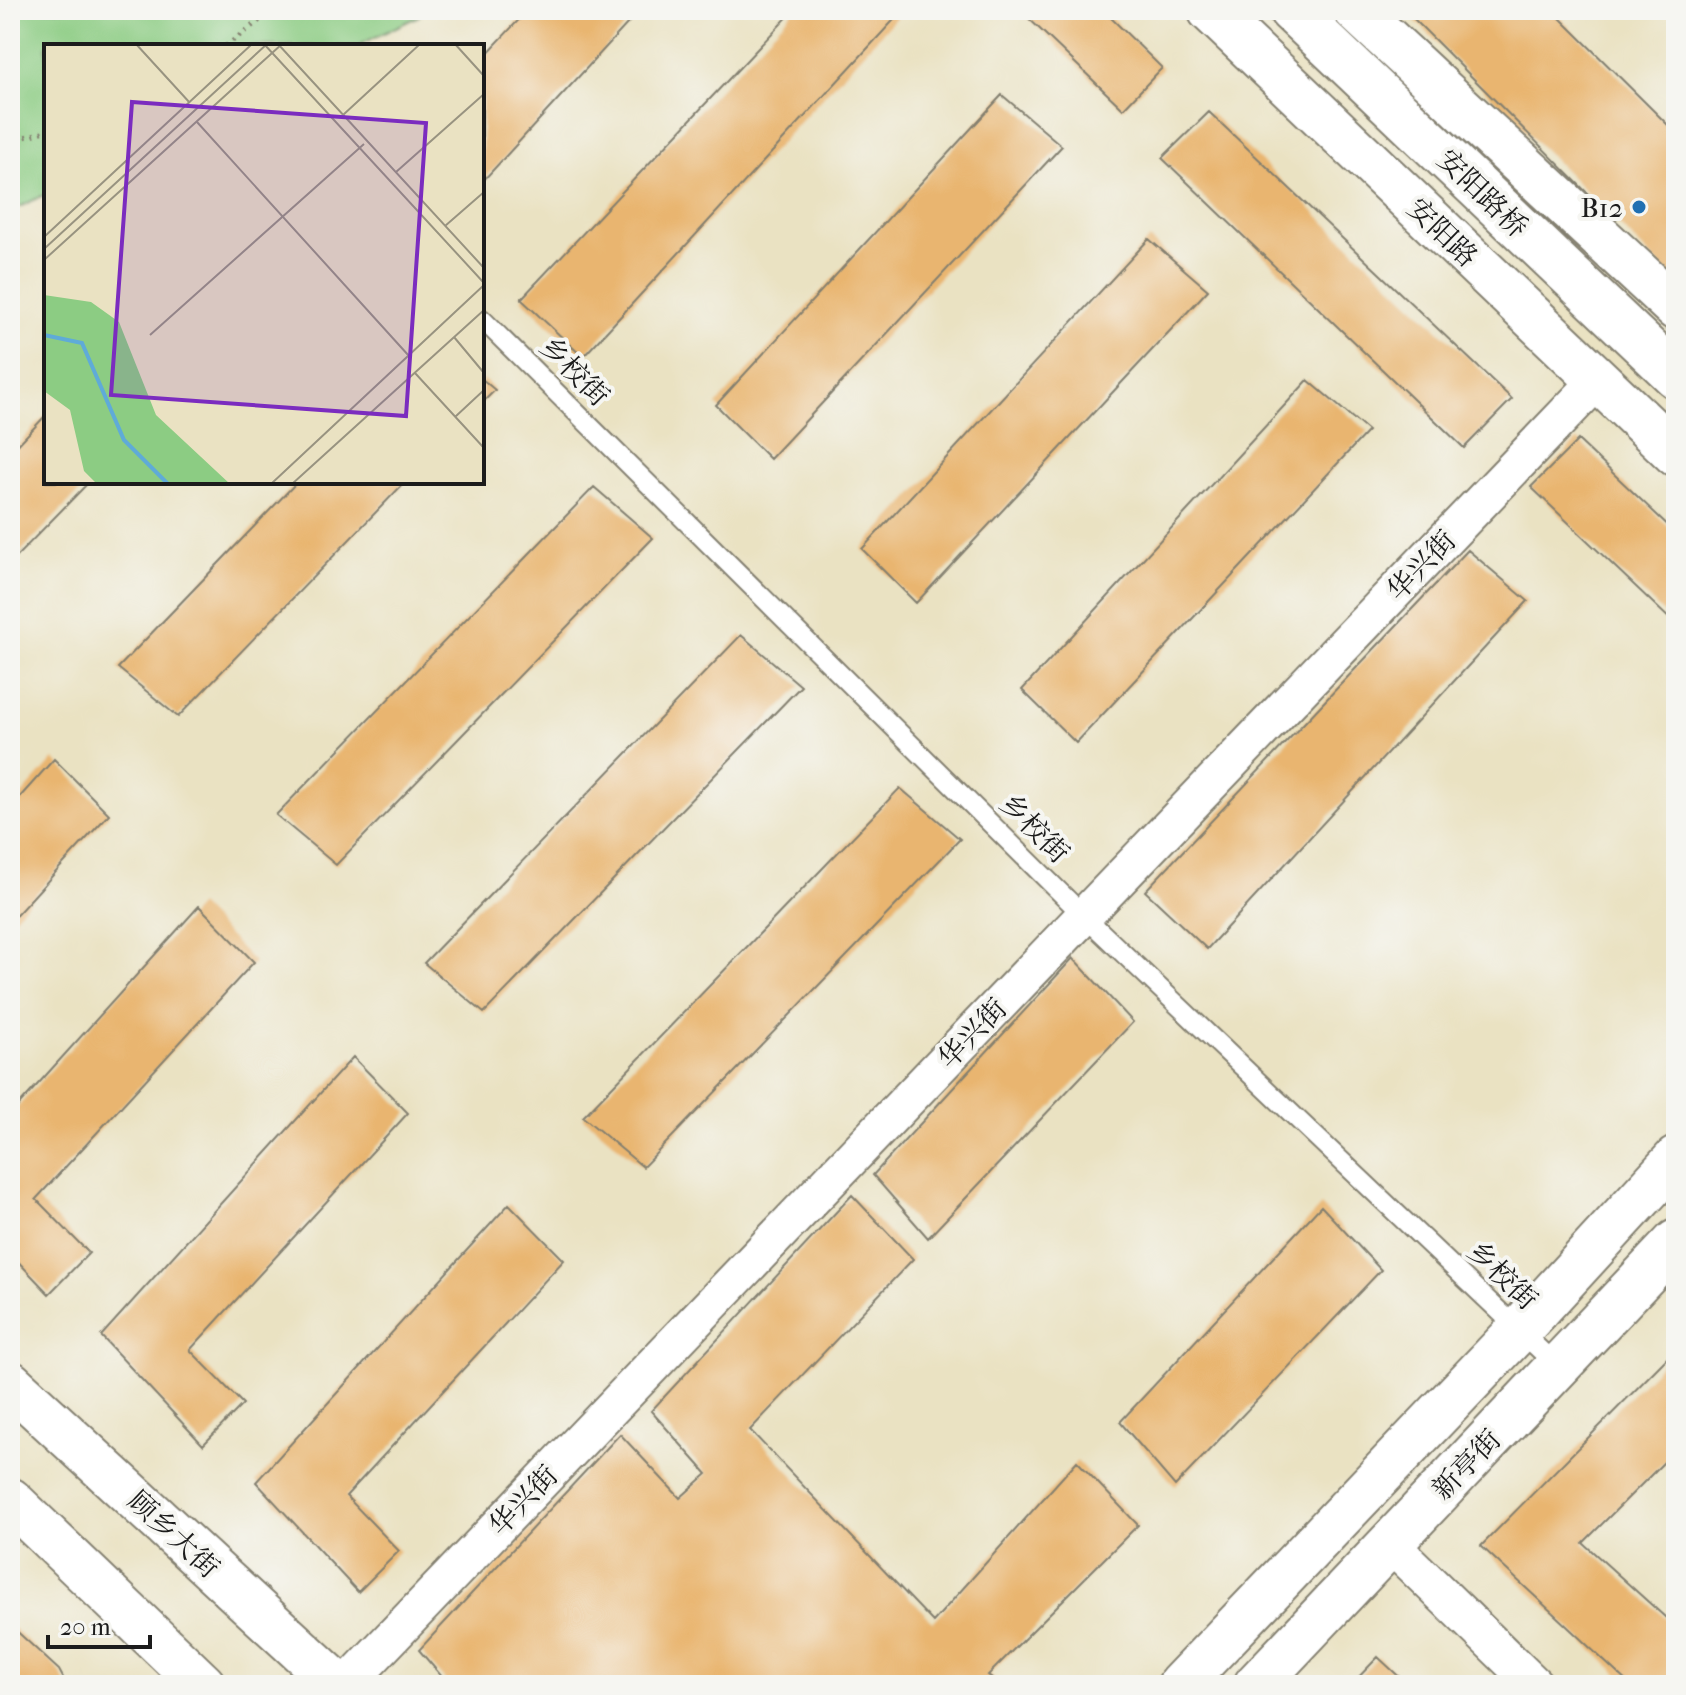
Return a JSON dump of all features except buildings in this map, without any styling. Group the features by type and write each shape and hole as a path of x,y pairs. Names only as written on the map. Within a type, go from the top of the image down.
{"main road":[{"name":"安阳路","path":"1210,10 1676,454"},
{"name":"安阳路桥","path":"1291,10 1676,376"},
{"path":"1356,10 1676,308"},
{"path":"1180,1685 1519,1330 1676,1159"},
{"name":"新亭街","path":"1256,1685 1676,1242"},
{"name":"顾乡大街","path":"10,1383 338,1685"},
{"path":"10,1500 203,1685"}],"street":[{"name":"华兴街","path":"346,1685 1598,380"},
{"path":"1390,1544 1535,1685"}],"lane":[{"name":"乡校街","path":"484,321 1084,916 1558,1367"}],"path":[{"path":"229,44 273,10"},
{"path":"10,141 44,132"}],"green space":[{"path":"10,10 423,10 419,16 361,44 44,44 44,195 10,212"}],"place":[{"name":"B12","path":"1639,207"}]}
